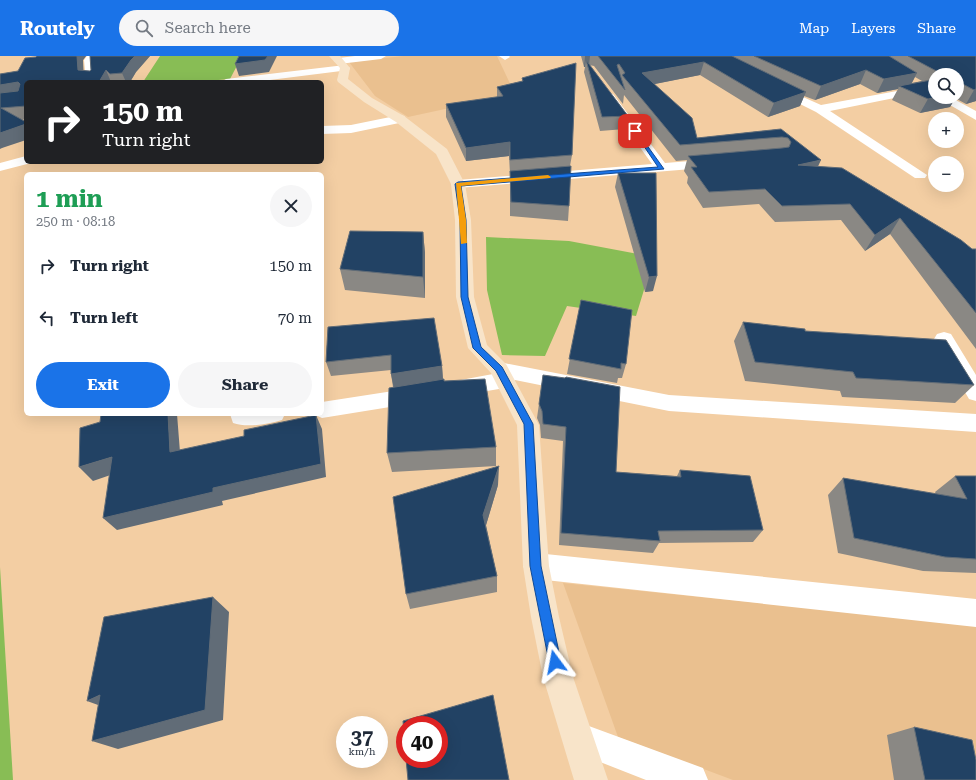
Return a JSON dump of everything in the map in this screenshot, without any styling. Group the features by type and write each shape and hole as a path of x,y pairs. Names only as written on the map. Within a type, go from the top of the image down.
{"street":[{"path":"91,80 89,60 93,56"},
{"path":"237,80 381,56"},
{"path":"339,62 342,80 368,100 400,119 442,152 458,184 463,220 465,297 478,348 502,374 528,424 536,566 545,618 558,676 591,780"},
{"path":"763,81 820,108 920,175"},
{"path":"912,81 928,90"},
{"path":"603,87 662,168"},
{"path":"820,108 928,91"},
{"path":"955,104 976,116"},
{"path":"324,130 351,129 400,119"},
{"path":"0,167 24,161"},
{"path":"458,184 731,162"},
{"path":"944,339 976,393"},
{"path":"324,410 502,374 670,403 976,423"},
{"path":"241,416 252,416"},
{"path":"536,566 976,613"},
{"path":"578,738 690,780"}],"shaded area":[{"path":"403,56 497,56 515,94 408,117 375,96 349,62"},
{"path":"563,583 976,625 976,780 733,780 618,737"}],"green space":[{"path":"160,56 242,56 230,79 144,80"},
{"path":"486,237 569,241 654,257 636,316 567,306 545,356 502,355 487,290"},
{"path":"0,567 13,780 0,780"}],"building":[{"path":"77,56 78,70 90,71 90,56 135,56 122,73 110,74 106,70 100,80 24,80 24,106 1,108 24,121 24,125 0,133 0,93 18,91 20,84 18,82 0,85 0,74 18,71 25,58"},
{"path":"239,56 268,56 265,60 235,64"},
{"path":"598,56 732,56 806,92 774,103 704,62 642,73 692,118 697,138 781,129 821,160 798,165 842,168 961,240 972,249 976,249 976,313 900,218 875,235 850,204 782,206 765,189 709,192 691,167 697,167 688,156 782,148 789,147 791,142 788,138 782,137 680,145 622,75 625,73 619,64 617,65 625,90"},
{"path":"754,56 889,56 917,73 884,79 866,70 821,86"},
{"path":"908,56 976,56 976,89 974,90 964,85 964,68 931,68"},
{"path":"586,60 628,116 602,117"},
{"path":"576,63 572,155 510,160 510,142 466,148 446,104 503,96 497,87 523,81 522,78"},
{"path":"928,81 928,99 899,86"},
{"path":"571,166 569,206 511,202 510,171"},
{"path":"618,173 656,173 657,276 649,277"},
{"path":"350,231 423,232 423,277 340,269"},
{"path":"581,300 632,310 626,364 621,363 621,369 569,359"},
{"path":"434,318 442,366 391,374 391,355 326,362 328,327"},
{"path":"743,322 805,329 805,331 946,340 974,385 856,378 853,372 755,362"},
{"path":"543,375 566,377 620,387 616,472 681,477 680,470 750,476 763,530 658,531 660,541 561,533 566,427 543,424 542,411 539,404"},
{"path":"444,379 444,381 485,379 496,447 387,453 389,388"},
{"path":"101,416 168,416 170,452 244,436 244,430 316,416 321,464 213,488 213,492 103,518 112,457 79,467 80,428 100,422"},
{"path":"499,466 483,515 497,576 406,594 393,497"},
{"path":"955,476 976,476 976,559 945,557 854,538 843,478 967,499"},
{"path":"213,597 205,710 92,741 100,695 87,701 104,617"},
{"path":"493,695 509,780 408,780 407,768 448,768 448,716 420,716"},
{"path":"914,727 972,740 976,760 976,780 925,780"}],"slow traffic":[{"path":"463,243 463,220 458,184 548,177"}],"route":[{"path":"555,662 545,618 536,566 528,424 499,369 478,348 465,297 463,220 458,184 662,168 635,131"}]}
